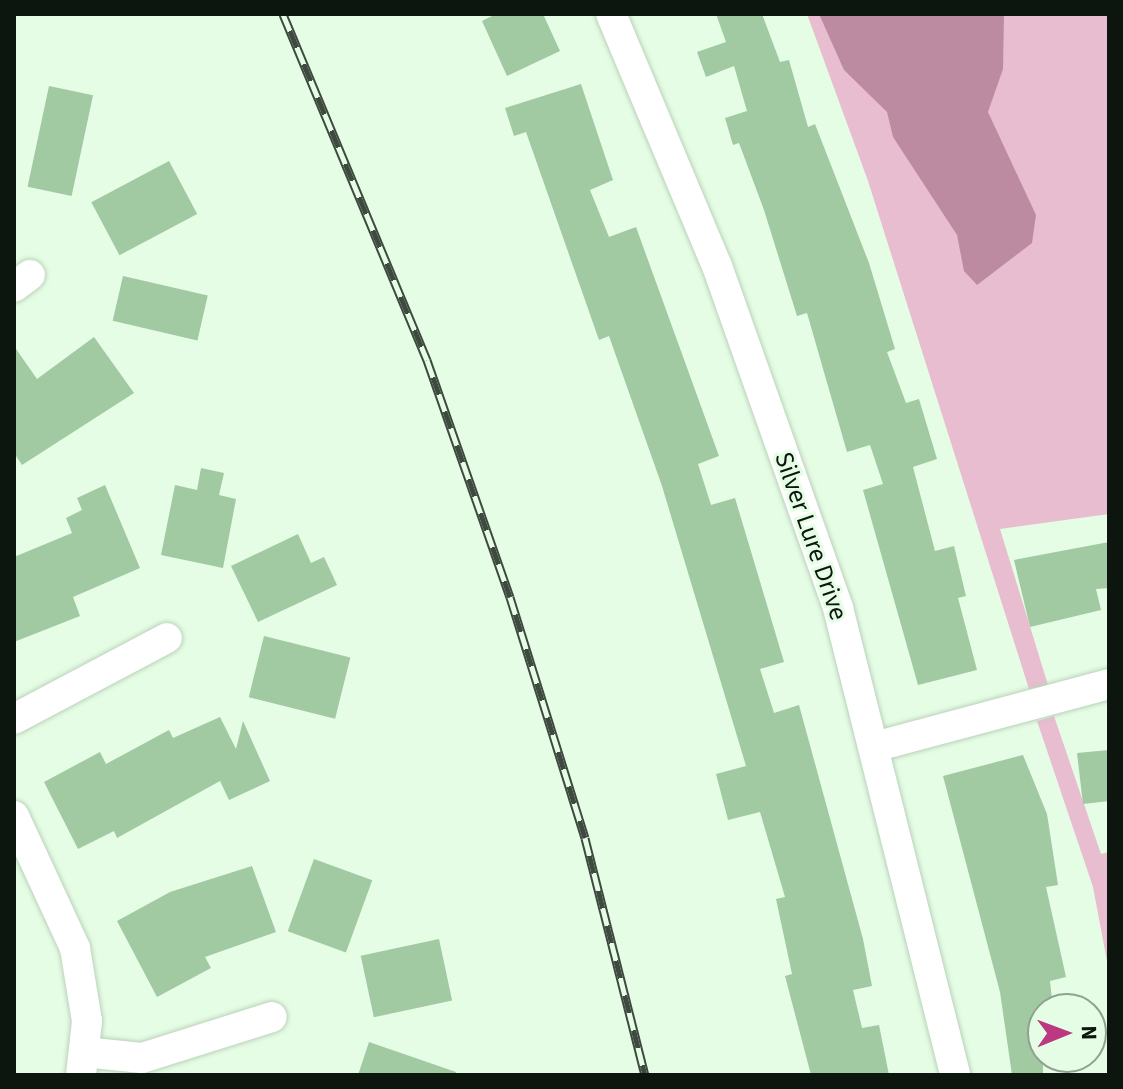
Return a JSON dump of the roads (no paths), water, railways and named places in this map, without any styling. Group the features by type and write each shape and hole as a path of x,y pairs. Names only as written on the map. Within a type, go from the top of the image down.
{"street":[{"name":"Silver Lure Drive","path":"611,14 717,266 809,521 874,747 955,1075"},
{"path":"14,719 167,638"},
{"path":"874,747 1109,684"},
{"path":"14,816 75,948 83,1063 142,1058 272,1017"}],"railway":[{"path":"283,14 427,360 510,597 585,838 645,1075"}]}
